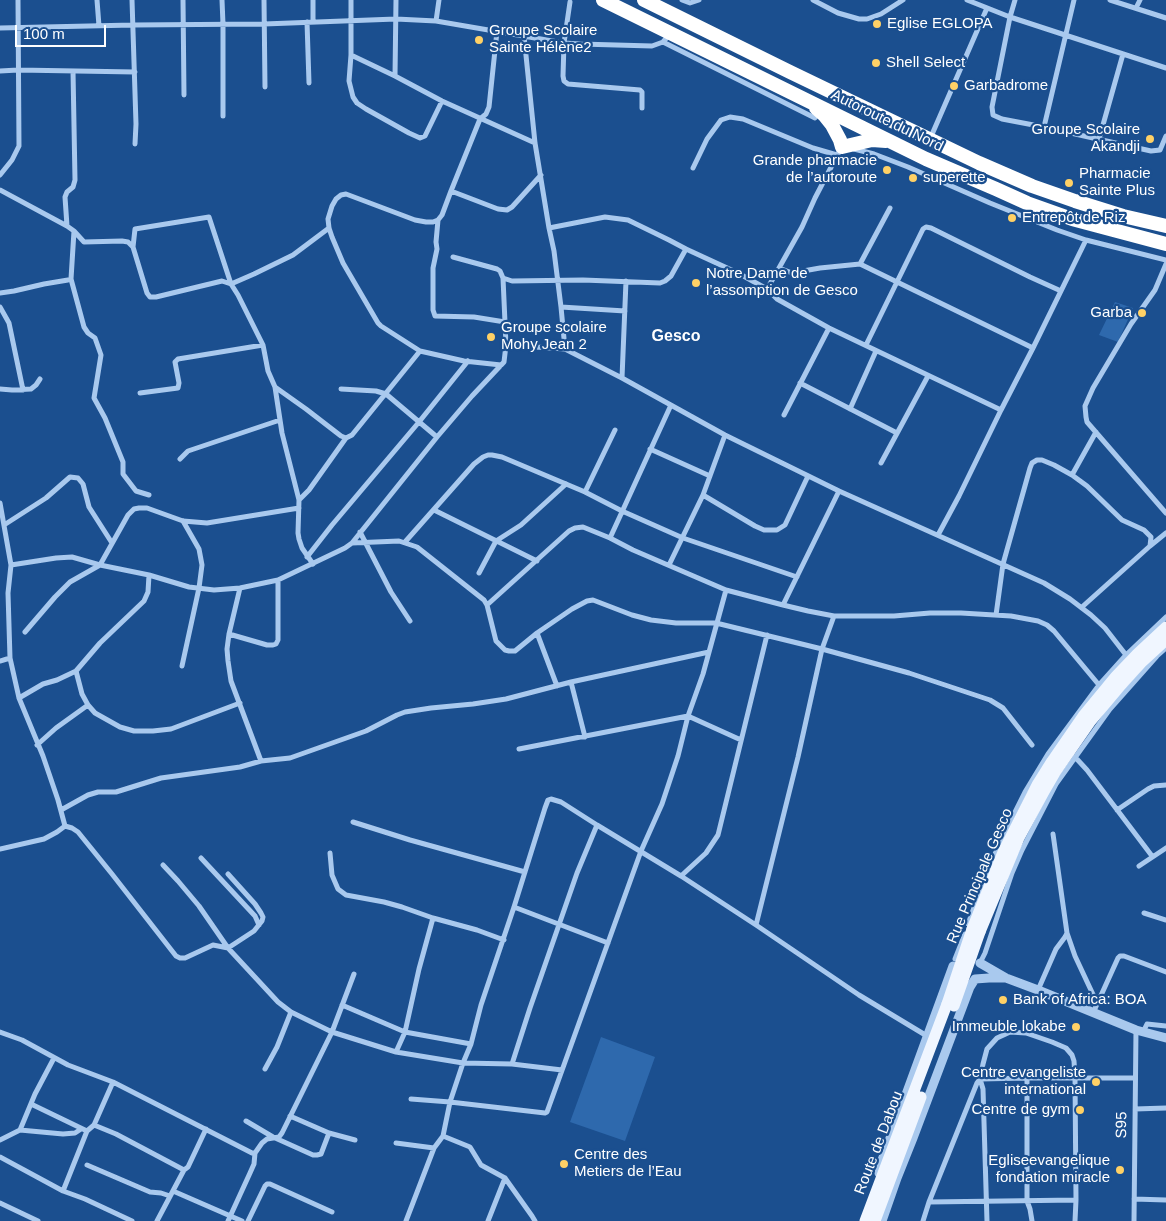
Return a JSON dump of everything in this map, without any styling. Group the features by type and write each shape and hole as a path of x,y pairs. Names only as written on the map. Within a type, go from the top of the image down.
{"highway":[{"name":"Autoroute du Nord","path":"604,0 667,37 808,100 926,159 1027,203 1082,221 1166,244"},
{"name":"Autoroute du Nord","path":"644,0 986,166 1058,195 1123,216 1166,226"},
{"path":"808,100 832,125 840,140 839,151 872,140 891,141"}],"main road":[{"name":"Rue Principale Gesco","path":"924,1077 951,1005 1003,852 1037,784 1083,716 1116,676 1166,627"},
{"name":"Rue Principale Gesco","path":"976,930 1018,838 1052,777 1090,722 1128,677 1166,640"},
{"name":"Route de Dabou","path":"865,1221 924,1077"},
{"name":"Route de Dabou","path":"875,1221 924,1077"}],"street":[{"path":"0,175 12,160 19,146 18,0"},
{"path":"97,0 98,26"},
{"path":"132,0 136,124 134,144"},
{"path":"183,0 184,95"},
{"path":"222,0 223,116"},
{"path":"264,0 265,87"},
{"path":"309,83 310,22 313,0"},
{"path":"351,0 349,81 353,97 357,103 420,138 425,136 442,101"},
{"path":"395,76 396,0"},
{"path":"436,21 439,0"},
{"path":"682,0 690,3 699,0"},
{"path":"814,0 838,13 859,19 881,14 903,0"},
{"path":"967,0 1065,36 1166,68"},
{"path":"1015,0 992,107 993,115 998,118 1151,151 1161,149 1166,136"},
{"path":"1044,127 1074,0"},
{"path":"1110,0 1166,18"},
{"path":"1136,8 1140,0"},
{"path":"570,2 564,43 562,76 566,83 641,90 642,108"},
{"path":"930,140 987,8"},
{"path":"0,28 264,24 396,18 436,21 564,43 652,46 667,37 816,118"},
{"path":"497,31 489,108 480,119 442,215 438,220 433,222 415,220 346,194 336,199 328,219 329,228 343,263 378,323 420,351 501,366"},
{"path":"524,36 535,143 554,251 565,349"},
{"path":"1099,139 1123,54"},
{"path":"351,55 442,101 535,143"},
{"path":"0,71 135,72"},
{"path":"67,226 65,197 72,187 74,180 74,71"},
{"path":"693,168 707,139 721,120 730,117 743,119 813,148 839,151 859,150 908,167 1014,213 1086,240 1166,262 1155,290 1131,324 1085,406 1087,422 1166,513"},
{"path":"767,289 802,227 839,151"},
{"path":"451,191 498,210 507,210 541,175"},
{"path":"0,190 67,226 84,242 122,240 128,242 133,247"},
{"path":"860,264 890,208"},
{"path":"313,564 307,557 299,539 299,500 282,433 275,387 268,371 263,345 231,284 209,217 135,229 133,247 148,294 150,297 156,297 222,281 231,284 293,255 329,228"},
{"path":"549,228 605,217 628,220 686,250 738,273 767,289 777,299 829,328 1001,410"},
{"path":"438,220 433,268 433,310 435,316 474,317 505,322"},
{"path":"866,345 896,282 923,229 926,227 1061,291"},
{"path":"74,231 71,278 84,327 95,338 101,355 94,398 105,418 123,462 123,474 136,491 149,495"},
{"path":"938,535 1086,240"},
{"path":"503,278 512,281 558,280 660,283 671,276 686,250"},
{"path":"11,566 66,557 149,575 189,587 214,590 240,588 278,580 345,548 352,543 472,396 504,362 506,344 503,278 500,271 453,257"},
{"path":"779,268 792,273 829,266 860,264 1033,348"},
{"path":"0,293 71,278"},
{"path":"622,378 626,281"},
{"path":"0,307 9,323 23,390"},
{"path":"561,307 624,311"},
{"path":"784,416 829,328"},
{"path":"506,344 565,349 725,435 808,476 1050,586 1082,607 1105,628 1126,655"},
{"path":"140,393 178,388 179,383 175,362 178,359 263,345"},
{"path":"299,500 309,490 346,438 352,435 420,351"},
{"path":"850,409 876,351"},
{"path":"307,557 468,361"},
{"path":"881,463 928,376"},
{"path":"0,389 31,389 40,380"},
{"path":"800,384 897,433"},
{"path":"275,387 340,436 346,438"},
{"path":"341,389 376,390 386,394 437,438"},
{"path":"610,538 671,405"},
{"path":"180,459 188,451 280,420"},
{"path":"585,492 615,430"},
{"path":"1072,474 1096,432"},
{"path":"669,565 703,495 725,435"},
{"path":"650,449 710,476"},
{"path":"405,542 474,464 488,455 502,457 585,492 683,538 797,577"},
{"path":"996,615 1003,564 1032,463 1037,460 1042,460 1072,474 1122,520 1149,534 1151,537 1150,546"},
{"path":"703,495 755,526 764,530 778,530 785,525 808,476"},
{"path":"4,525 46,498 70,477 78,478 83,484 89,507 112,543"},
{"path":"479,573 496,541 521,525 566,484"},
{"path":"783,606 839,491"},
{"path":"0,503 11,566 8,593 10,658 19,698 43,756 65,826"},
{"path":"25,632 70,582 100,565 128,515 134,509 152,509 182,521 212,522 300,508"},
{"path":"434,510 536,561"},
{"path":"182,521 199,549 202,565 199,588 182,666"},
{"path":"487,605 569,531 583,527 726,590 783,606 834,616 894,616 930,613 996,615 1038,621 1054,631 1099,685"},
{"path":"360,532 391,592 410,621"},
{"path":"1082,607 1166,533"},
{"path":"352,543 393,541 405,542 417,548 480,597 487,605 496,641 505,650 514,650 572,609 593,600 651,620 716,623 910,673 990,700 1003,708 1032,745"},
{"path":"19,698 43,684 76,671 100,643 144,602 148,592 149,575"},
{"path":"229,634 267,645 276,644 278,640 278,580"},
{"path":"240,588 227,649 230,674 261,761"},
{"path":"411,1099 545,1113 548,1110 640,851 662,804 678,756 688,716 703,674 726,590"},
{"path":"756,925 798,757 822,649 834,616"},
{"path":"880,1182 879,1171 882,1160 987,872 1020,801 1048,754 1099,685 1126,655 1166,617"},
{"path":"537,634 557,686"},
{"path":"682,876 706,853 718,835 767,635"},
{"path":"882,1221 970,986 980,972 980,963 1022,850 1056,784 1110,709 1166,648"},
{"path":"61,810 88,795 98,792 116,792 161,778 290,758 366,731 397,715 416,709 490,702 709,652"},
{"path":"0,660 10,658"},
{"path":"76,671 82,694 95,713 120,727 134,731 171,729 240,703"},
{"path":"571,682 585,737"},
{"path":"38,745 56,728 88,705"},
{"path":"519,749 688,716 741,740"},
{"path":"1076,757 1152,856"},
{"path":"1117,810 1148,789 1154,786 1166,785"},
{"path":"406,1221 434,1148 443,1136 450,1102 463,1063 472,1044 481,1005 504,940 548,800 554,799 561,802 682,876 859,995 927,1036"},
{"path":"353,822 525,872"},
{"path":"512,1064 577,873 597,825"},
{"path":"0,849 44,839 65,826"},
{"path":"65,826 78,832 176,956 180,958 186,958 213,945 228,948 254,931 259,925 263,918 255,904 228,874"},
{"path":"1053,834 1067,932 1075,956 1097,1003"},
{"path":"1139,866 1166,848"},
{"path":"330,853 332,875 338,889 346,895 384,902 504,940"},
{"path":"201,858 254,916 259,925"},
{"path":"163,865 199,906 228,948 278,1002 291,1012 332,1032 396,1052 463,1063 512,1064 562,1070"},
{"path":"514,908 608,943"},
{"path":"1144,913 1166,920"},
{"path":"396,1052 404,1032 433,918"},
{"path":"1038,990 1056,949 1067,932"},
{"path":"1006,978 966,981 958,978 953,971 954,963 962,954 971,954 980,963 1006,978 1139,1031 1166,1038"},
{"path":"1092,1013 1120,956 1166,972"},
{"path":"229,1218 254,1164 255,1153 267,1139 279,1137 290,1116 332,1032 354,974"},
{"path":"342,1005 404,1032 472,1044"},
{"path":"265,1069 277,1047 291,1012"},
{"path":"1139,1031 1147,1024 1166,1026"},
{"name":"S95","path":"1134,1221 1135,1078 1139,1031"},
{"path":"0,1032 22,1040 68,1066 113,1082 255,1153"},
{"path":"923,1221 929,1202 980,1079 987,1049 996,1038 1010,1032 1026,1033 1052,1042 1066,1048 1072,1054 1075,1078 1075,1221"},
{"path":"20,1130 35,1094 54,1058"},
{"path":"1027,1078 1027,1201 1032,1221"},
{"path":"980,1079 1135,1078"},
{"path":"980,1079 983,1088 987,1221"},
{"path":"0,1140 20,1130 63,1134 84,1130 94,1124 113,1082"},
{"path":"31,1104 84,1130"},
{"path":"1135,1109 1166,1108"},
{"path":"290,1116 329,1133 354,1140"},
{"path":"246,1121 273,1137 313,1155 321,1154 329,1133"},
{"path":"94,1124 184,1170"},
{"path":"157,1221 184,1170 188,1167 206,1129"},
{"path":"63,1191 84,1130"},
{"path":"443,1136 470,1146 481,1165 505,1178 535,1221"},
{"path":"396,1143 434,1148"},
{"path":"0,1157 63,1191 132,1221"},
{"path":"87,1165 150,1192 172,1193 229,1218 242,1221"},
{"path":"488,1221 505,1178"},
{"path":"248,1221 267,1184 332,1212"},
{"path":"1134,1199 1166,1200"},
{"path":"929,1202 1076,1200"},
{"path":"0,1203 38,1221"}],"shaded area":[{"path":"1115,302 1133,308 1118,342 1099,335"},
{"path":"601,1037 655,1057 625,1141 570,1122"}],"place":[{"name":"Eglise EGLOPA","path":"877,24"},
{"name":"Groupe Scolaire Sainte Hélène2","path":"479,40"},
{"name":"Shell Select","path":"876,63"},
{"name":"Garbadrome","path":"954,86"},
{"name":"Groupe Scolaire Akandji","path":"1150,139"},
{"name":"Grande pharmacie de l’autoroute","path":"887,170"},
{"name":"superette","path":"913,178"},
{"name":"Pharmacie Sainte Plus","path":"1069,183"},
{"name":"Entrepôt de Riz","path":"1012,218"},
{"name":"Notre Dame de l’assomption de Gesco","path":"696,283"},
{"name":"Garba","path":"1142,313"},
{"name":"Groupe scolaire Mohy Jean 2","path":"491,337"},
{"name":"Bank of Africa: BOA","path":"1003,1000"},
{"name":"Immeuble lokabe","path":"1076,1027"},
{"name":"Centre evangeliste international","path":"1096,1082"},
{"name":"Centre de gym","path":"1080,1110"},
{"name":"Centre des Metiers de l’Eau","path":"564,1164"},
{"name":"Egliseevangelique fondation miracle","path":"1120,1170"}],"district":[{"name":"Gesco","path":"676,337"}]}
